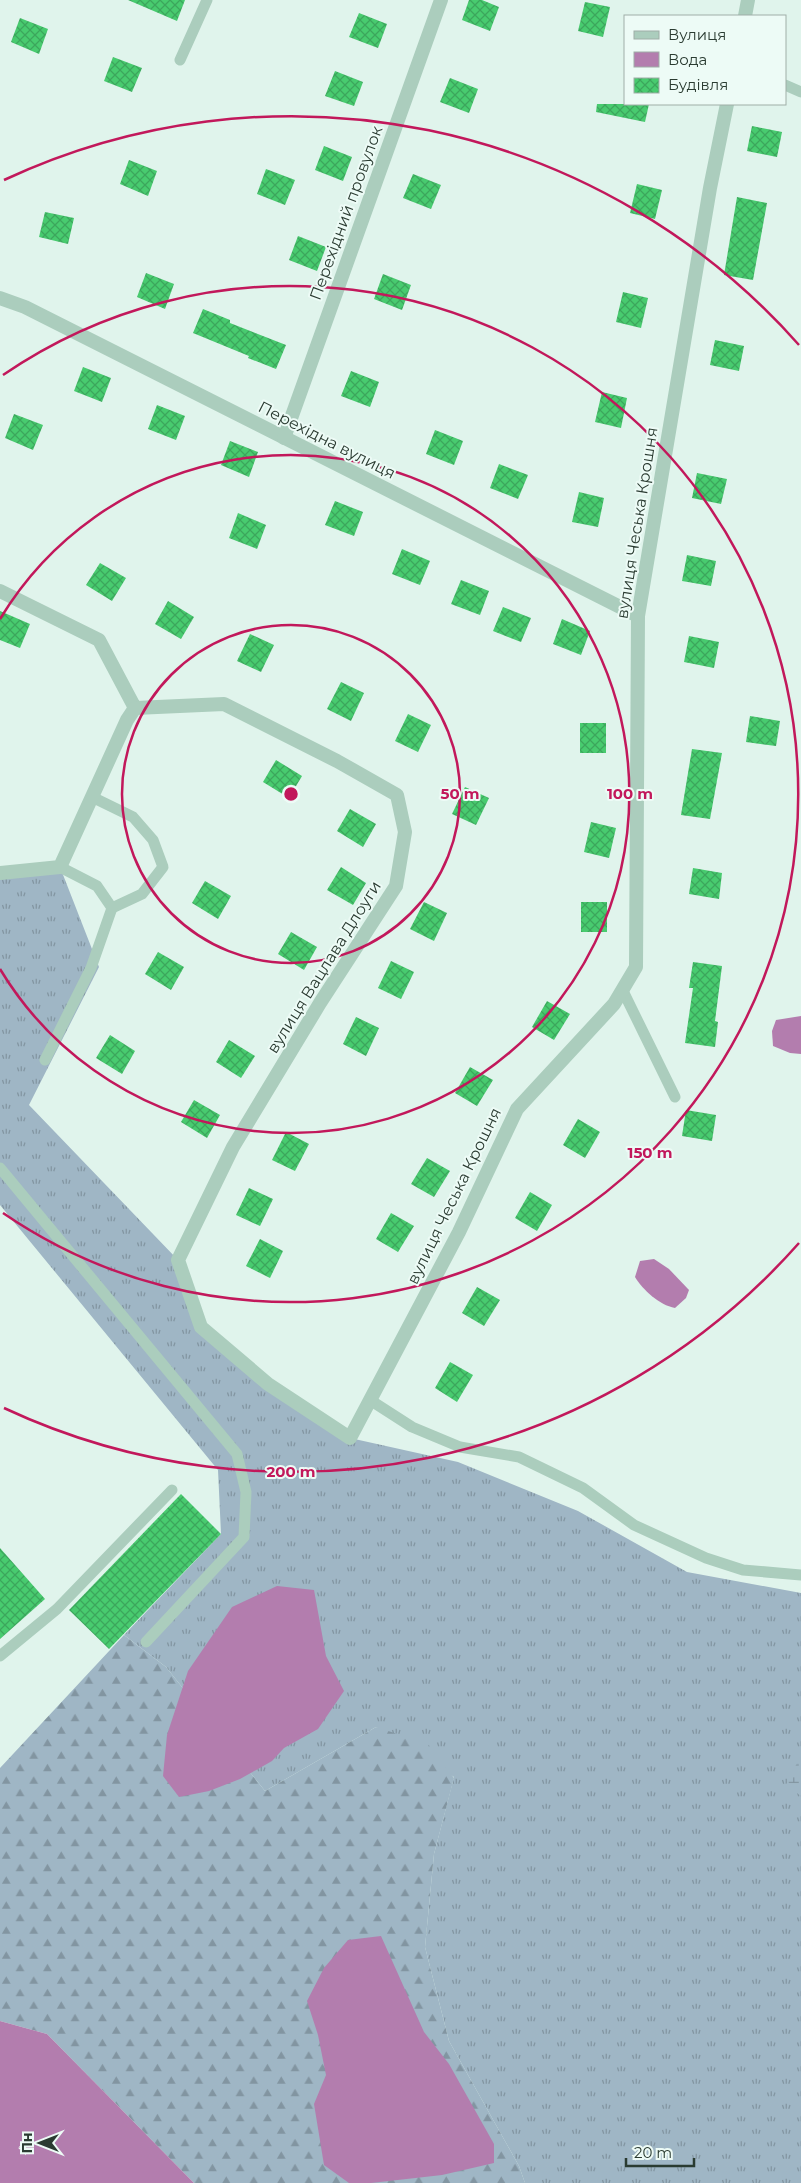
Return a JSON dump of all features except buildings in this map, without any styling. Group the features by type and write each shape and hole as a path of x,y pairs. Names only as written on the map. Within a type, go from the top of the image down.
{"street":[{"name":"Перехідний провулок","path":"284,438 441,0"},
{"path":"745,15 748,0"},
{"name":"вулиця Чеська Крошня","path":"350,1438 459,1232 517,1109 614,1004 636,967 638,616 710,188 727,105"},
{"name":"Перехідна вулиця","path":"0,298 25,307 638,616"},
{"path":"0,591 99,640 135,708 127,720 60,867 0,873"},
{"name":"вулиця Вацлава Длоуги","path":"135,708 224,704 337,761 397,795 405,832 396,886 320,1002 234,1147 178,1260 202,1327 268,1384 350,1438"}],"lane":[{"path":"180,60 207,0"},
{"path":"786,85 801,92"},
{"path":"45,1060 91,968 112,908 142,894 163,866 153,840 133,817 92,797"},
{"path":"60,867 97,886 112,908"},
{"path":"622,989 675,1097"},
{"path":"0,1168 236,1454 246,1492 244,1538 146,1642"},
{"path":"370,1400 412,1427 460,1447 519,1457 583,1488 634,1525 706,1558 743,1570 801,1575"},
{"path":"0,1656 57,1609 172,1490"}],"green space":[{"path":"60,867 99,967 29,1105 178,1260 202,1327 350,1438 458,1462 578,1511 687,1572 801,1593 801,2183 525,2183 519,2166 449,2041 425,1947 434,1854 454,1777 376,1727 265,1791 166,1667 124,1635 221,1534 218,1470 0,1205 0,873"},
{"path":"124,1635 166,1667 265,1791 376,1727 428,1744 454,1778 434,1854 425,1947 449,2041 519,2166 525,2183 194,2183 47,2034 0,2021 0,1768"},
{"path":"801,1755 801,1796 786,1785"}],"water":[{"path":"801,1016 801,1054 790,1053 773,1046 772,1031 776,1020"},
{"path":"654,1259 669,1269 689,1290 686,1298 675,1308 663,1304 652,1296 635,1277 640,1261"},
{"path":"277,1586 314,1590 326,1656 344,1691 318,1729 284,1748 272,1761 240,1779 209,1791 179,1797 163,1776 167,1735 188,1671 232,1607"},
{"path":"381,1936 424,2032 449,2064 494,2144 494,2163 442,2175 371,2183 349,2183 324,2165 314,2104 326,2075 318,2035 307,2001 324,1968 348,1940"},
{"path":"0,2021 47,2034 194,2183 0,2183"}]}
